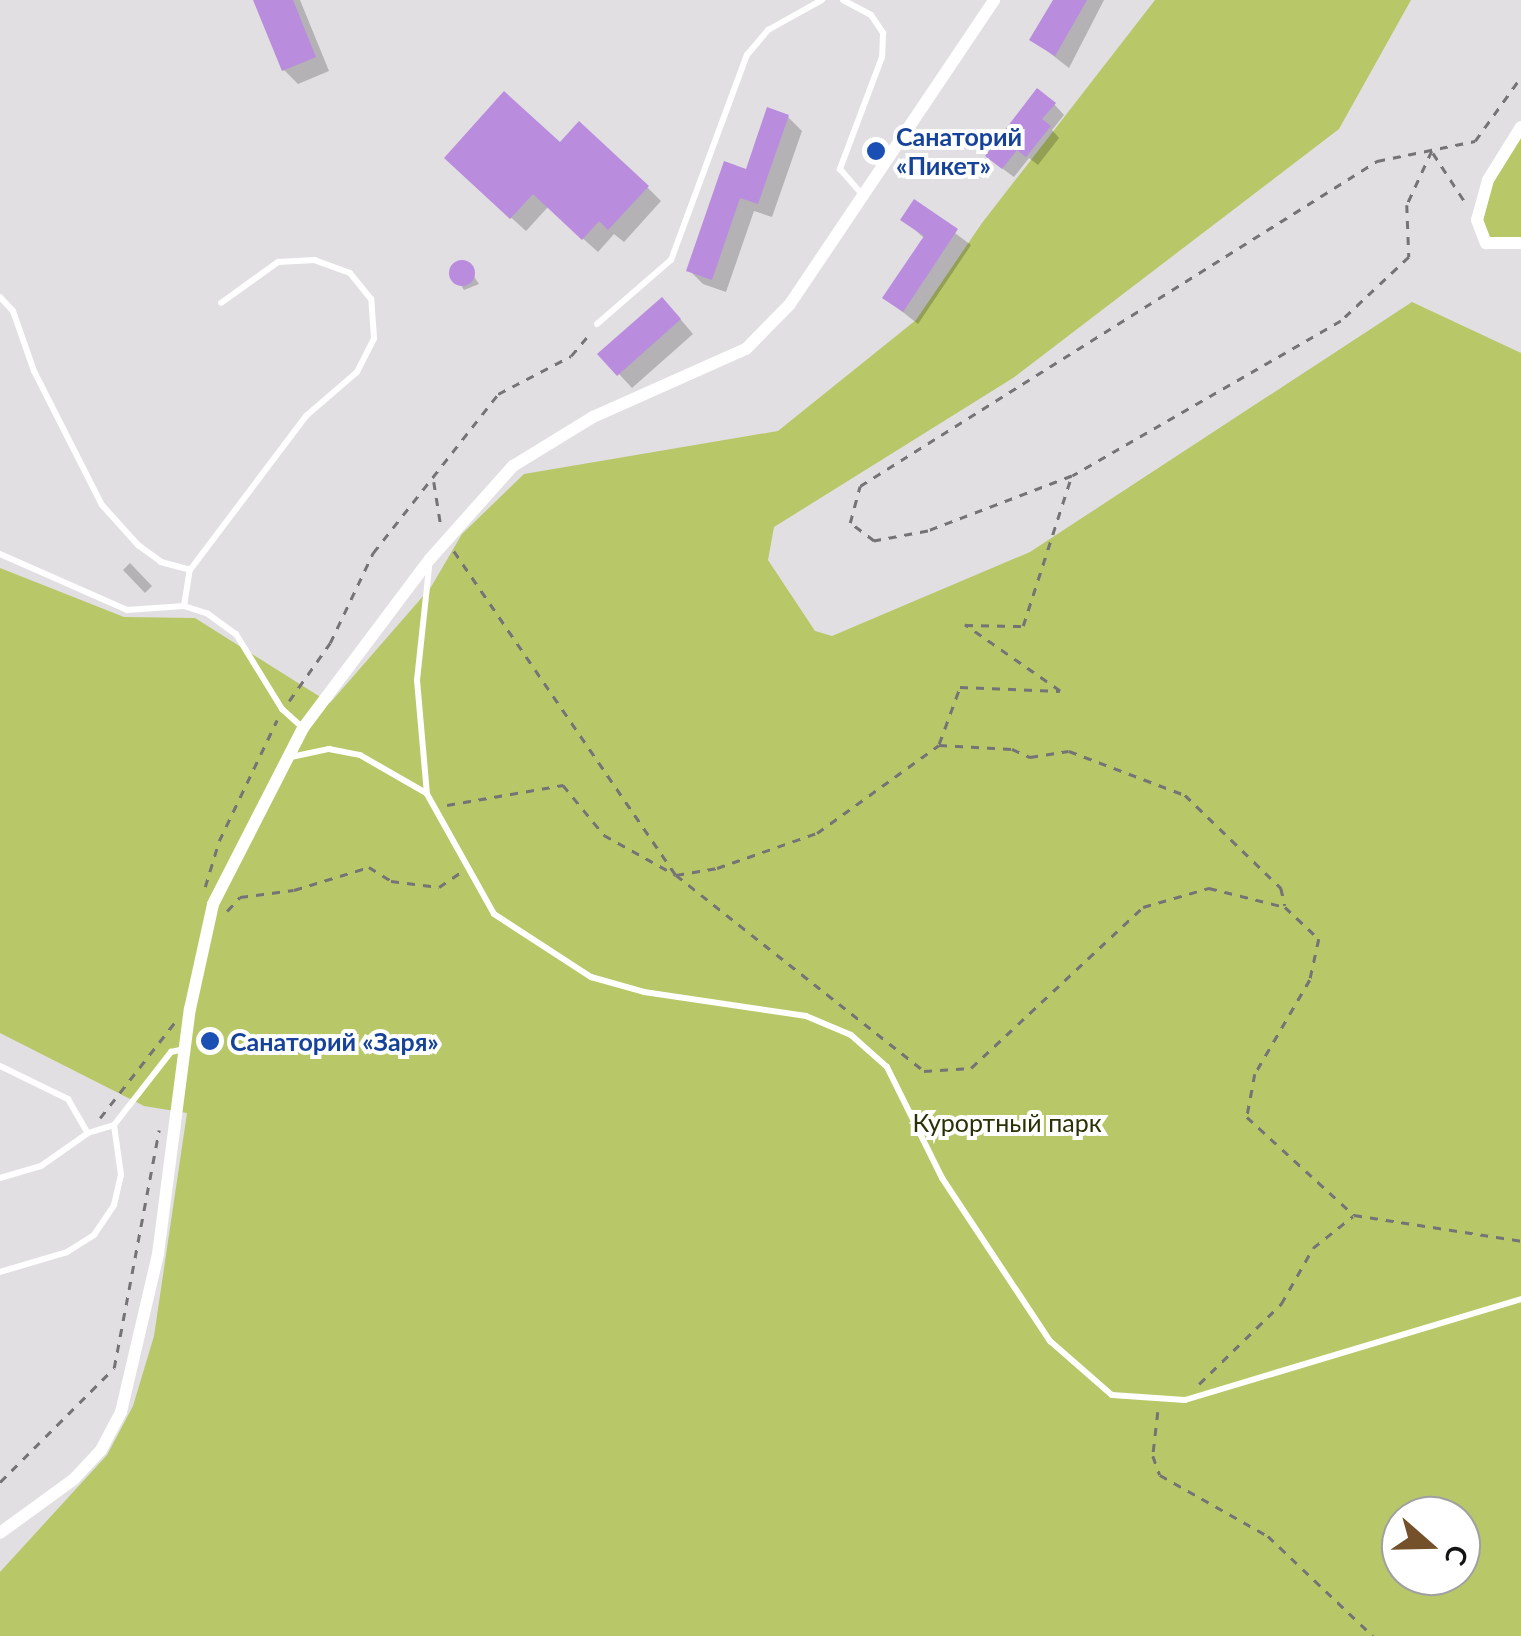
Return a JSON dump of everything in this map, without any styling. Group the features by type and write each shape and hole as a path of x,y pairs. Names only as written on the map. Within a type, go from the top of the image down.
{"street":[{"path":"0,1534 74,1479 101,1450 122,1412 158,1254 185,1049 213,904 302,728 430,559 514,466 593,417 746,349 790,304 994,0"},
{"path":"1521,126 1488,180 1477,220 1486,243 1521,244"}],"lane":[{"path":"597,324 671,260 747,54 768,30 822,0"},
{"path":"843,0 870,14 883,33 882,57 840,169 862,194"},
{"path":"184,606 190,570 306,416 357,372 374,338 371,299 350,273 315,260 278,262 221,303"},
{"path":"0,297 13,311 50,406 102,504 138,545 160,562 190,570"},
{"path":"0,554 126,610 184,606 236,634 282,710 302,728"},
{"path":"430,559 417,680 418,745 427,794 494,914 590,976 644,992 806,1016 850,1035 886,1067 942,1178 1050,1341 1112,1395 1158,1402 1185,1400 1521,1299"},
{"path":"282,763 298,752 344,752 397,772 427,794"},
{"path":"0,1178 40,1166 88,1133 114,1125 171,1052 185,1049"},
{"path":"0,1066 68,1099 88,1133"},
{"path":"0,1272 68,1252 94,1235 114,1205 121,1175 114,1125"}],"path":[{"path":"1432,151 1406,205 1409,257 1341,322 1072,476 928,530 874,542 850,524 860,486 1378,161 1475,141 1521,77"},
{"path":"1432,151 1477,220"},
{"path":"597,324 571,356 498,394 434,482 446,540 676,875"},
{"path":"676,875 717,868 816,833 939,745 960,687 1060,692 965,625 1023,626 1072,476"},
{"path":"939,745 1012,749 1030,757 1070,751 1185,795 1281,888 1285,907"},
{"path":"434,807 563,785 604,835 676,875 924,1071 971,1068 1143,907 1210,888 1285,907 1319,940 1310,980 1256,1074 1247,1117 1354,1215 1521,1241"},
{"path":"221,918 240,897 294,890 369,867 392,882 438,887 466,868"},
{"path":"88,1133 178,1017"},
{"path":"1185,1400 1281,1304 1313,1248 1354,1215"},
{"path":"1158,1402 1154,1456 1160,1475 1268,1536 1373,1636"}],"green space":[{"name":"Курортный парк","path":"1155,0 1411,0 1339,129 1013,378 774,527 768,560 815,631 832,636 1030,552 1412,302 1521,353 1521,1636 0,1636 0,1572 107,1455 133,1406 154,1336 187,1113 144,1106 0,1033 0,568 124,617 195,618 330,703 431,587 462,534 524,474 778,431 916,320 982,223"},
{"path":"1521,136 1521,238 1490,238 1483,221 1493,181"}],"building":[{"path":"253,0 293,0 316,57 282,71"},
{"path":"1053,0 1087,0 1055,56 1029,40"},
{"path":"1037,88 1056,103 1042,119 1051,126 1026,157 1017,150 1002,169 985,156"},
{"path":"504,91 560,142 579,121 649,186 608,230 599,221 582,240 533,194 510,219 444,158"},
{"path":"767,107 789,115 758,204 740,198 712,280 686,271 724,161 746,169"},
{"path":"914,199 958,229 903,312 882,298 924,236 900,220"},
{"path":"462,260 471,264 475,273 471,282 462,286 453,282 449,273 453,264"},
{"path":"662,297 681,319 617,376 597,354"}],"place":[{"name":"Санаторий «Пикет»","path":"876,151"},
{"name":"Санаторий «Заря»","path":"210,1041"}]}
